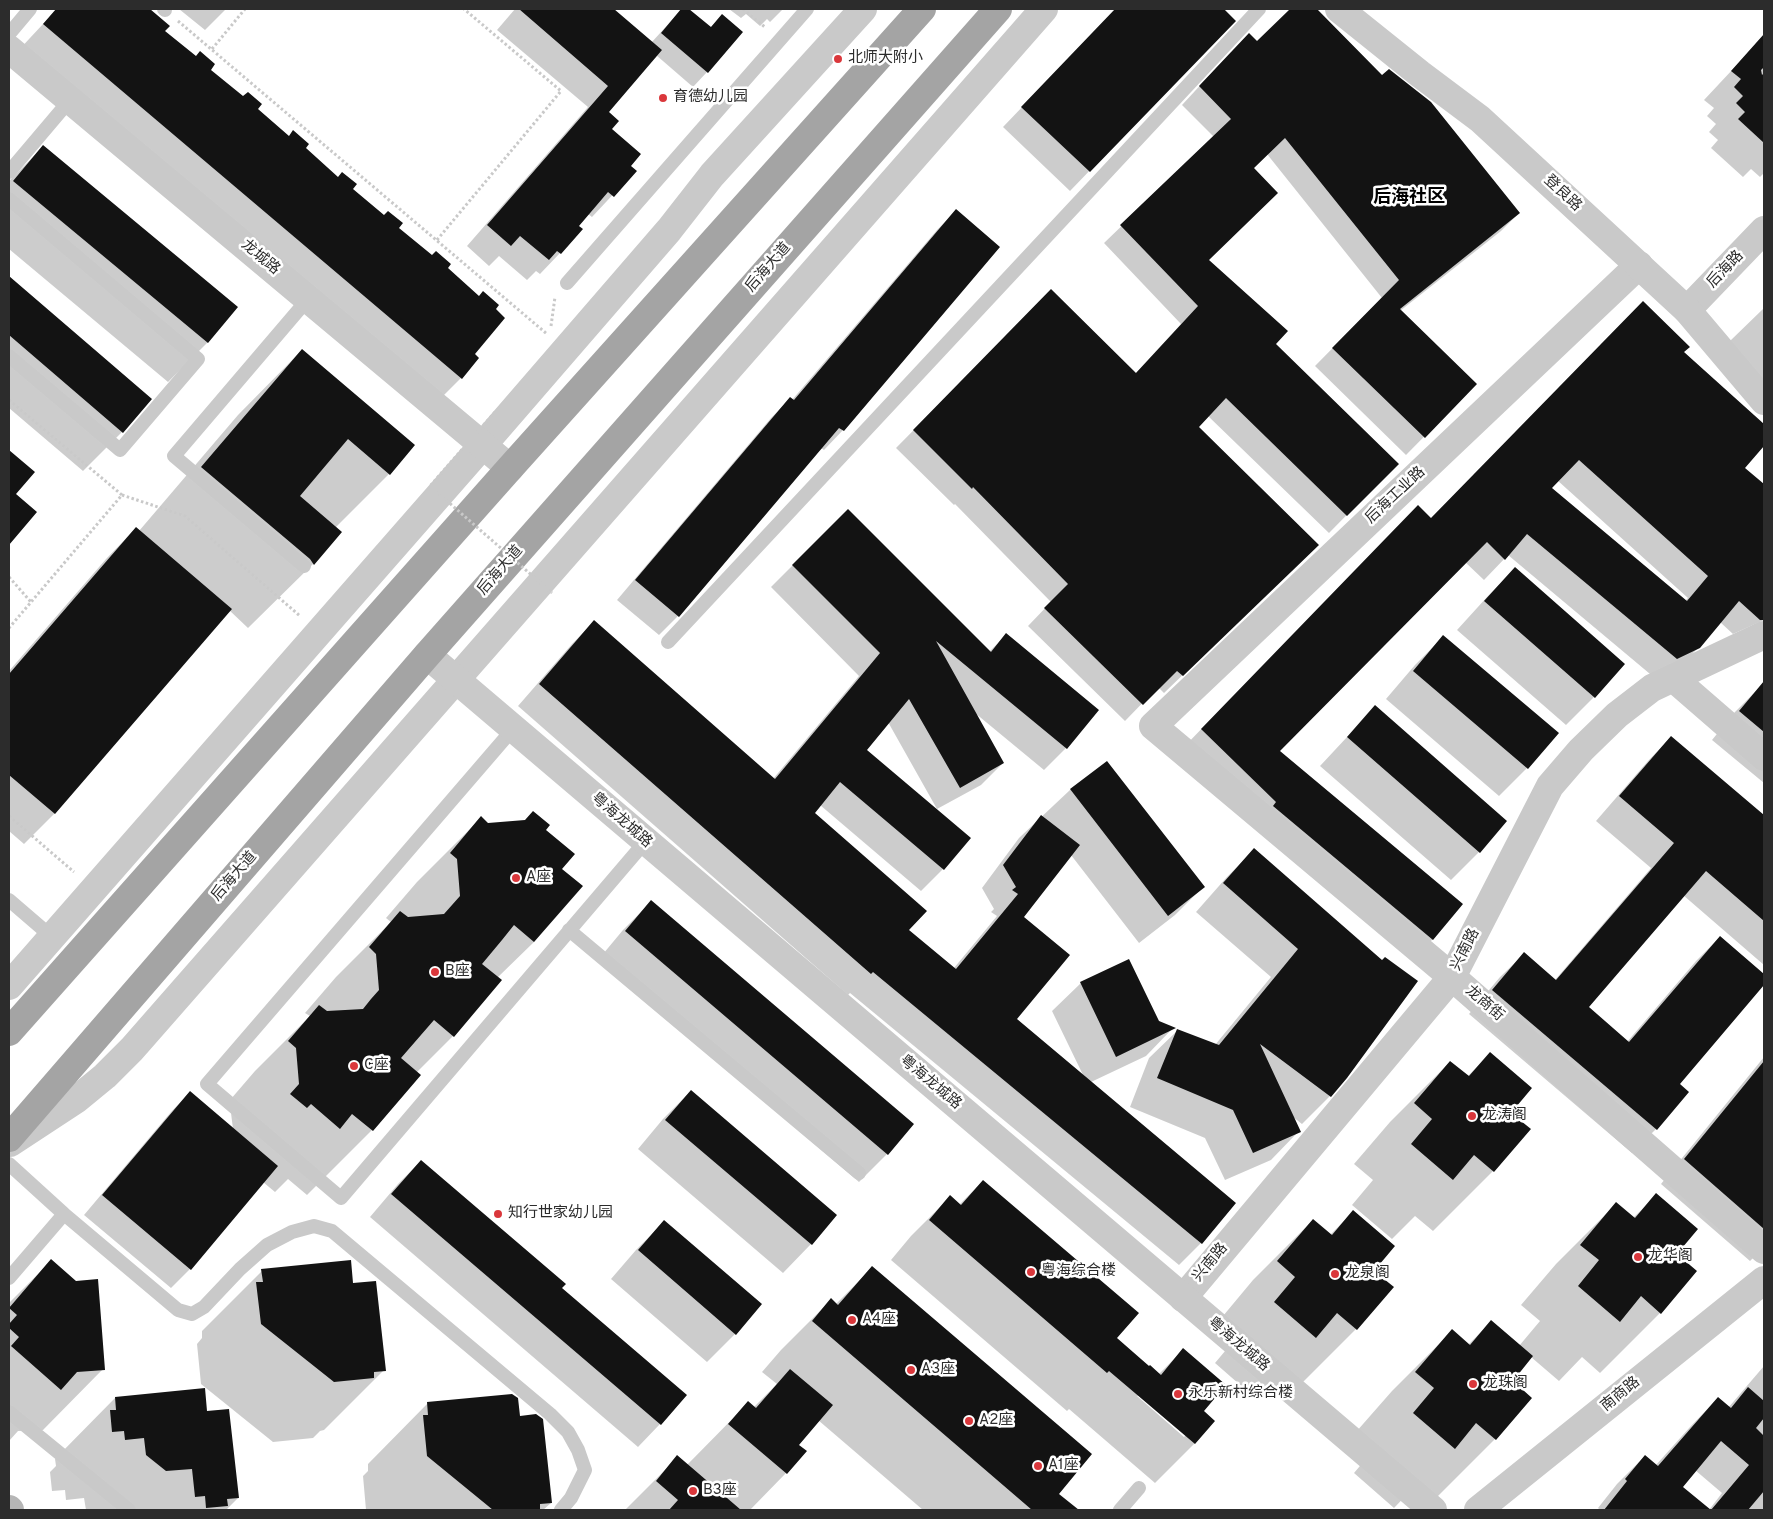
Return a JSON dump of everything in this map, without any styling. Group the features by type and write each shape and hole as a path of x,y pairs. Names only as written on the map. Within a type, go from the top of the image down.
{"main road":[{"path":"9,1032 510,468 922,9"},
{"name":"后海大道","path":"9,1138 427,655 998,9"}],"street":[{"path":"9,986 483,445 668,230 712,176 863,9"},
{"path":"9,1144 77,1099 105,1076 132,1049 1044,9"},
{"name":"登良路","path":"1339,9 1480,119 1687,310 1764,400"},
{"path":"1364,9 1426,64 1480,119"},
{"name":"龙城路","path":"9,49 510,468"},
{"name":"后海路","path":"1687,310 1764,230"},
{"name":"后海工业路","path":"1152,726 1639,266"},
{"name":"兴南路","path":"1183,1298 1452,977 1550,786 1580,750 1617,715 1652,688 1764,635"},
{"name":"粤海龙城路","path":"427,655 1433,1510"},
{"path":"1673,678 1764,757"},
{"name":"龙商街","path":"1152,726 1452,977 1764,1250"},
{"name":"南商路","path":"1478,1510 1764,1280"}],"lane":[{"path":"9,34 30,9"},
{"path":"568,283 807,9"},
{"path":"668,642 1259,9"},
{"path":"9,172 70,100"},
{"path":"9,199 198,359 120,450 9,356"},
{"path":"304,566 174,456 308,299"},
{"path":"513,729 207,1084 341,1198 645,842"},
{"path":"11,906 52,937"},
{"path":"569,930 859,1173"},
{"path":"9,1164 64,1214 178,1310 192,1314 204,1307 240,1269 267,1245 292,1232 314,1226 332,1231 550,1414 568,1432 578,1450 585,1470 570,1498 561,1510"},
{"path":"9,1278 64,1214"},
{"path":"9,1412 129,1510"},
{"path":"1120,1510 1139,1488"}],"path":[{"path":"165,9 549,336 555,297 568,283"},
{"path":"212,49 246,9"},
{"path":"437,240 561,90 464,9"},
{"path":"743,9 780,40"},
{"path":"9,400 122,495 185,516 303,618"},
{"path":"495,412 430,486 552,593"},
{"path":"9,628 122,495"},
{"path":"9,577 31,602"},
{"path":"9,816 78,876"}],"building":[{"path":"56,9 150,9 170,26 165,31 196,56 200,51 215,64 211,70 243,96 248,92 262,104 258,109 289,136 293,130 309,144 306,148 338,177 342,172 357,184 353,189 384,215 388,211 403,223 399,228 432,255 436,251 451,264 448,268 479,296 483,291 499,305 496,309 505,318 475,354 479,358 462,379 43,24"},
{"path":"519,9 614,9 662,50 609,112 619,121 612,129 641,154 631,166 637,171 614,197 608,192 579,226 583,229 561,254 557,251 549,260 520,236 511,246 487,225 608,86"},
{"path":"681,9 689,9 711,27 722,14 743,32 708,73 661,33"},
{"path":"1115,9 1224,9 1236,21 1090,172 1021,107"},
{"path":"1290,9 1317,9 1382,75 1389,69 1431,102 1520,213 1400,309 1477,384 1425,438 1332,348 1399,280 1285,138 1254,168 1278,193 1209,260 1288,331 1276,344 1399,464 1347,516 1226,398 1199,427 1319,545 1183,676 1177,671 1143,705 1044,608 1068,584 973,487 972,489 913,430 1051,289 1136,373 1198,306 1120,225 1231,119 1199,86 1249,33 1257,41"},
{"path":"1764,34 1764,67 1761,70 1762,75 1764,73 1764,143 1738,119 1745,112 1736,103 1743,96 1734,87 1741,79 1731,71"},
{"path":"43,145 238,307 208,343 13,181"},
{"path":"956,209 1000,247 844,431 839,428 679,617 635,580 790,397 794,400"},
{"path":"9,276 152,399 123,433 9,335"},
{"path":"1643,301 1690,347 1684,352 1764,424 1764,446 1745,468 1764,484 1764,620 1760,620 1739,601 1700,648 1677,659 1527,534 1505,560 1487,542 1280,751 1463,904 1433,940 1273,806 1276,802 1201,729 1418,505 1431,518","holes":["1579,460 1708,576 1687,601 1552,488"]},
{"path":"302,349 415,445 390,475 348,439 300,496 342,532 314,565 310,559 201,467"},
{"path":"9,450 35,472 16,494 37,512 9,545"},
{"path":"848,509 991,652 1006,633 1099,710 1067,749 936,641 1004,763 960,788 909,699 867,750 971,838 944,870 840,782 815,813 927,911 909,930 956,969 1018,894 1012,890 1016,887 1003,865 1041,815 1080,845 1024,917 1070,955 1017,1019 1236,1203 1202,1244 873,972 871,974 539,684 594,620 775,779 880,653 792,565"},
{"path":"136,527 232,609 55,814 9,775 9,674"},
{"path":"1515,567 1625,664 1595,698 1484,601"},
{"path":"1443,635 1559,733 1528,769 1413,671"},
{"path":"1764,681 1764,732 1739,711"},
{"path":"1375,705 1507,821 1480,853 1347,737"},
{"path":"1671,736 1764,815 1764,921 1706,871 1589,1007 1629,1042 1720,936 1764,974 1764,985 1680,1084 1689,1092 1657,1130 1492,990 1524,952 1556,980 1674,843 1619,796"},
{"path":"1107,761 1205,887 1168,916 1070,789"},
{"path":"533,811 550,825 546,830 575,854 562,869 583,886 534,942 514,925 482,964 502,980 454,1037 434,1020 401,1058 421,1075 373,1131 352,1114 340,1129 311,1104 307,1108 290,1094 299,1084 296,1048 288,1041 319,1005 327,1011 363,1009 379,990 376,954 369,947 400,911 408,917 444,914 460,896 457,859 450,853 481,816 488,823 525,820"},
{"path":"1254,848 1382,960 1385,957 1418,981 1331,1097 1260,1044 1301,1132 1253,1153 1233,1110 1157,1078 1177,1029 1219,1045 1298,949 1223,883"},
{"path":"651,900 914,1124 888,1155 625,931"},
{"path":"1129,959 1159,1021 1176,1028 1116,1057 1080,982"},
{"name":"龙涛阁","path":"1490,1052 1532,1088 1511,1113 1531,1129 1494,1172 1474,1155 1453,1180 1411,1144 1432,1119 1414,1103 1450,1061 1469,1076"},
{"path":"1764,1061 1764,1229 1684,1159"},
{"path":"691,1090 837,1215 812,1245 665,1120"},
{"path":"190,1091 278,1166 191,1270 102,1195"},
{"path":"421,1160 566,1284 562,1288 687,1395 661,1425 391,1194"},
{"name":"粤海综合楼","path":"983,1180 1139,1313 1117,1338 1149,1366 1161,1375 1183,1348 1226,1385 1204,1411 1215,1421 1195,1444 1109,1371 1107,1373 929,1220 950,1195 961,1205"},
{"name":"龙华阁","path":"1656,1193 1698,1229 1677,1254 1697,1271 1661,1314 1641,1296 1620,1322 1578,1286 1599,1260 1580,1245 1616,1202 1635,1218"},
{"name":"龙泉阁","path":"1353,1210 1395,1246 1374,1271 1394,1287 1357,1330 1337,1313 1316,1338 1274,1302 1295,1277 1277,1261 1313,1219 1332,1235"},
{"path":"664,1220 762,1304 736,1335 638,1250"},
{"path":"51,1259 76,1281 98,1279 105,1370 77,1372 61,1390 11,1346 19,1337 9,1328 9,1324 17,1315 9,1308"},
{"path":"351,1260 353,1283 376,1281 386,1371 374,1372 374,1378 334,1382 261,1324 256,1282 263,1282 261,1269"},
{"path":"872,1266 1092,1454 1059,1494 1079,1510 1032,1510 812,1321 831,1298 838,1305"},
{"name":"龙珠阁","path":"1491,1320 1533,1356 1513,1381 1532,1398 1496,1440 1476,1423 1455,1449 1413,1413 1434,1388 1415,1372 1452,1329 1470,1345"},
{"path":"790,1369 833,1405 799,1445 807,1451 787,1474 728,1424 748,1401 756,1408"},
{"path":"1748,1387 1764,1401 1764,1418 1756,1428 1764,1436 1764,1491 1748,1510 1711,1510 1604,1510 1627,1481 1625,1479 1645,1455 1658,1466 1718,1397 1731,1408","holes":["1721,1441 1749,1465 1711,1510 1683,1487"]},
{"path":"205,1388 207,1411 229,1409 239,1498 227,1499 228,1506 206,1508 205,1496 195,1497 192,1469 166,1471 146,1455 144,1438 125,1440 124,1431 112,1432 110,1410 116,1410 115,1397"},
{"path":"512,1394 518,1398 520,1416 536,1414 543,1419 552,1503 540,1504 540,1510 493,1510 427,1456 423,1415 428,1415 427,1402"},
{"name":"B3座","path":"677,1455 741,1510 669,1510 678,1500 656,1481"}],"place":[{"name":"北师大附小","path":"838,59"},
{"name":"育德幼儿园","path":"663,98"},
{"name":"A座","path":"516,878"},
{"name":"B座","path":"435,972"},
{"name":"C座","path":"354,1066"},
{"name":"龙涛阁","path":"1472,1116"},
{"name":"知行世家幼儿园","path":"498,1214"},
{"name":"龙华阁","path":"1638,1257"},
{"name":"粤海综合楼","path":"1031,1272"},
{"name":"龙泉阁","path":"1335,1274"},
{"name":"A4座","path":"852,1320"},
{"name":"A3座","path":"911,1370"},
{"name":"龙珠阁","path":"1473,1384"},
{"name":"永乐新村综合楼","path":"1178,1394"},
{"name":"A2座","path":"969,1421"},
{"name":"A1座","path":"1038,1466"},
{"name":"B3座","path":"693,1491"}],"district":[{"name":"后海社区","path":"1409,198"}]}
